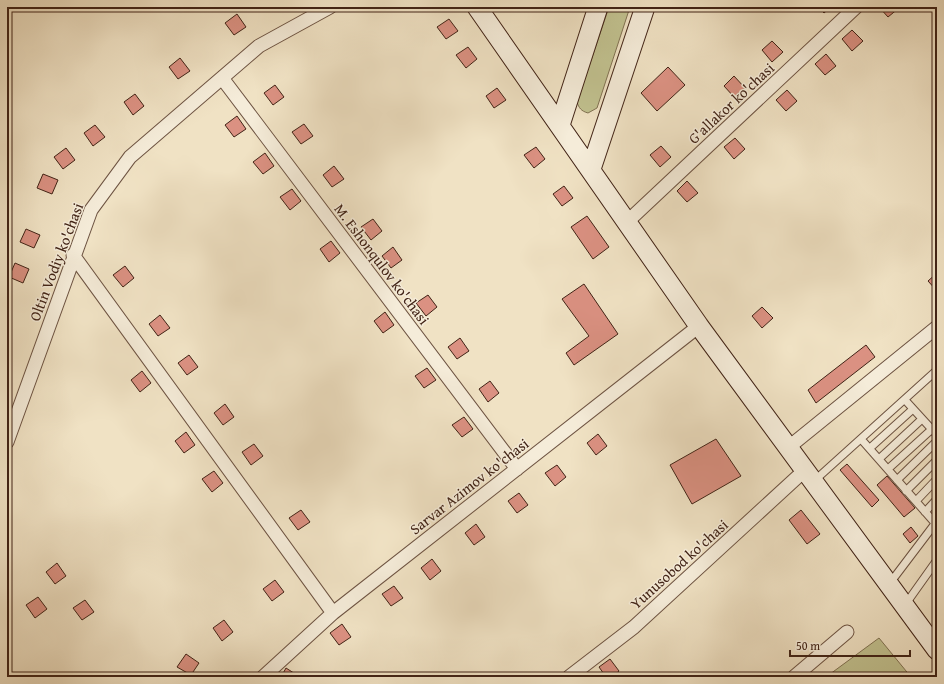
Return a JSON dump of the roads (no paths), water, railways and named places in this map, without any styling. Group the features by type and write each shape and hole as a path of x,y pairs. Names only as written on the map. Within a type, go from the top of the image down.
{"main road":[{"path":"477,7 699,326 937,650"},
{"path":"560,125 598,7"},
{"path":"591,169 645,7"}],"street":[{"name":"Oltin Vodiy ko'chasi","path":"7,442 73,255 91,210 130,157 259,46 330,7"},
{"name":"G'allakor ko'chasi","path":"627,222 856,7"},
{"name":"M. Eshonqulov ko'chasi","path":"222,78 517,469"},
{"path":"73,255 333,614"},
{"name":"Sarvar Azimov ko'chasi","path":"263,677 333,614 699,326"},
{"path":"789,447 937,327"},
{"name":"Yunusobod ko'chasi","path":"569,677 634,627 809,476"},
{"path":"794,677 847,632"}],"lane":[{"path":"809,476 861,439 937,370"},
{"path":"905,400 937,435"},
{"path":"870,448 913,409"},
{"path":"879,459 922,419"},
{"path":"888,469 932,429"},
{"path":"861,439 925,512 936,522 889,584"},
{"path":"897,480 937,441"},
{"path":"906,490 937,460"},
{"path":"916,501 937,479"},
{"path":"925,512 937,499"},
{"path":"908,610 937,560"}]}
